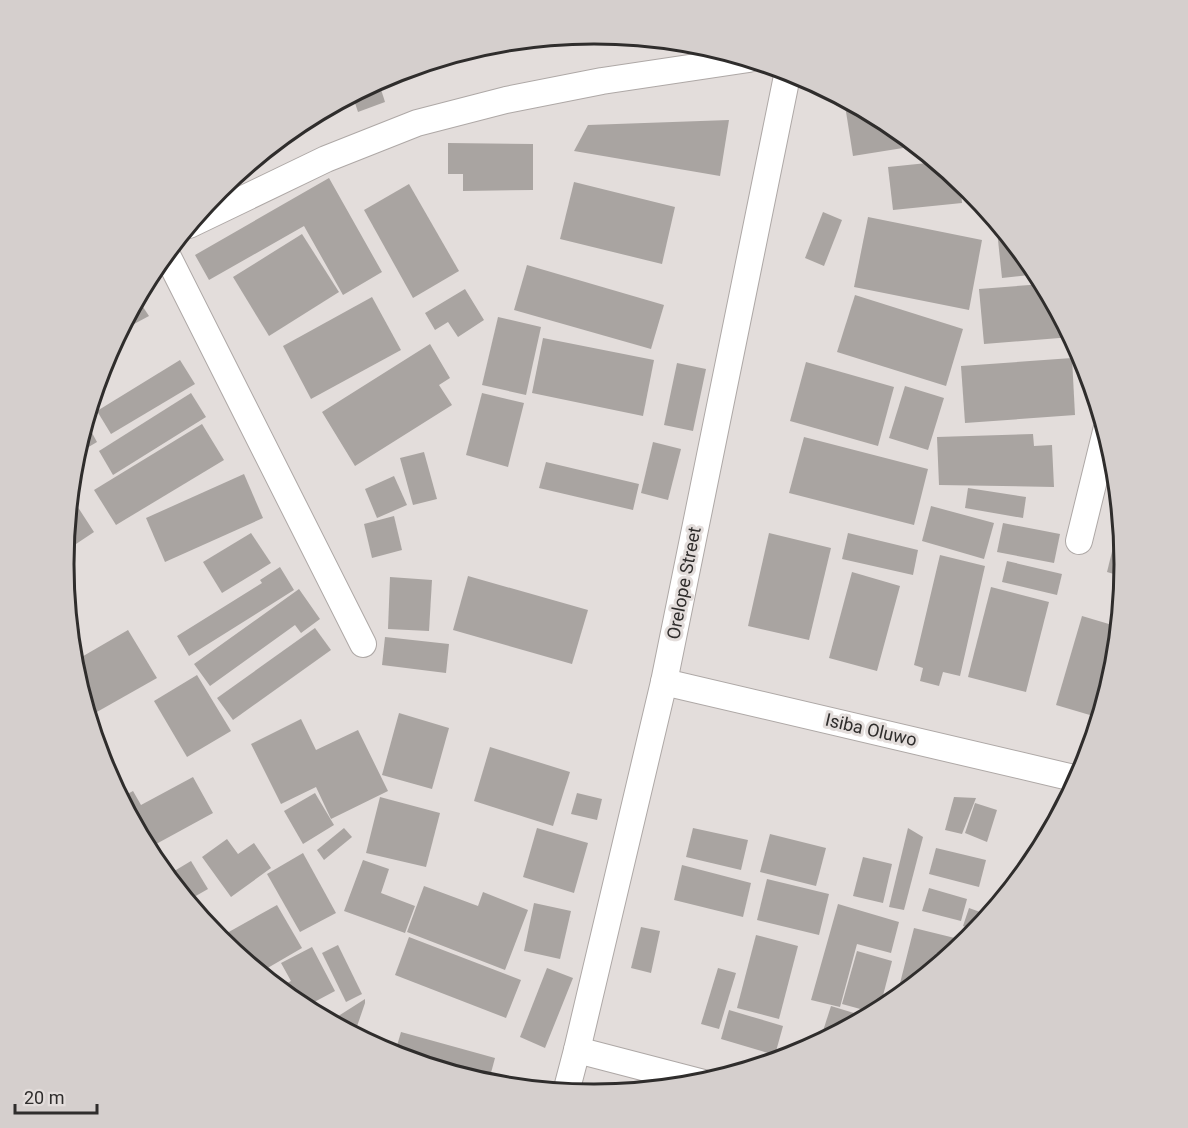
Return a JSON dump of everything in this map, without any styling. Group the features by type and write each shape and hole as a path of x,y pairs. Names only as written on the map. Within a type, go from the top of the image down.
{"street":[{"path":"208,216 326,159 417,123 506,100 602,81 731,62"},
{"name":"Orelope Street","path":"568,1083 664,682 786,80"},
{"path":"170,262 363,644"},
{"path":"1079,541 1101,450"},
{"name":"Isiba Oluwo","path":"664,682 1069,777"},
{"path":"577,1050 680,1077"}],"building":[{"path":"381,89 385,102 358,112 355,102"},
{"path":"845,108 902,145 903,148 853,156"},
{"path":"729,120 720,176 574,151 588,125"},
{"path":"448,143 533,144 533,190 463,191 463,174 448,174"},
{"path":"925,163 961,195 962,203 893,210 888,167"},
{"path":"329,178 382,272 343,295 304,226 209,280 195,255"},
{"path":"574,182 675,207 662,264 560,239"},
{"path":"409,184 459,271 413,298 364,210"},
{"path":"823,212 842,220 824,266 805,258"},
{"path":"868,217 982,240 969,310 854,287"},
{"path":"302,234 339,292 269,336 233,277"},
{"path":"998,236 1027,275 1002,278"},
{"path":"527,265 664,305 651,349 514,310"},
{"path":"1033,285 1063,338 984,344 979,289"},
{"path":"465,289 484,320 458,337 448,322 435,330 425,313"},
{"path":"855,295 963,329 946,386 837,352"},
{"path":"372,297 401,350 311,399 283,346"},
{"path":"142,306 149,316 132,325"},
{"path":"498,317 541,327 526,395 482,385"},
{"path":"543,338 654,360 643,416 532,393"},
{"path":"430,344 450,378 439,385 452,405 355,466 322,412"},
{"path":"1072,358 1075,415 965,423 961,366"},
{"path":"180,360 195,384 111,434 97,411"},
{"path":"806,362 894,387 878,446 790,421"},
{"path":"677,363 706,369 693,431 664,425"},
{"path":"905,386 944,398 928,450 889,438"},
{"path":"191,393 206,417 113,475 99,451"},
{"path":"482,393 524,403 508,467 466,455"},
{"path":"202,424 224,460 116,525 94,490"},
{"path":"91,430 97,442 87,448"},
{"path":"1033,434 1034,446 1052,445 1054,487 939,485 937,437"},
{"path":"804,437 928,469 914,525 789,493"},
{"path":"653,442 681,449 668,500 641,493"},
{"path":"424,452 437,499 413,505 400,458"},
{"path":"546,462 639,484 633,510 539,488"},
{"path":"244,474 263,518 165,562 146,518"},
{"path":"394,476 407,505 377,518 365,489"},
{"path":"968,488 1026,497 1023,518 965,508"},
{"path":"77,506 94,532 75,545"},
{"path":"931,506 994,523 984,559 922,541"},
{"path":"394,516 402,550 372,558 364,524"},
{"path":"1003,523 1060,534 1054,563 997,552"},
{"path":"251,533 271,563 222,593 203,562"},
{"path":"769,533 831,548 809,640 748,626"},
{"path":"848,533 918,550 913,575 842,559"},
{"path":"1113,546 1114,574 1107,572"},
{"path":"940,555 985,566 960,676 943,672 939,686 920,681 923,668 914,665"},
{"path":"1007,561 1062,574 1057,595 1002,582"},
{"path":"280,567 294,590 189,656 177,636 262,583 260,580"},
{"path":"852,572 900,586 877,671 829,658"},
{"path":"468,576 588,610 572,664 453,630"},
{"path":"390,577 432,580 429,631 388,629"},
{"path":"991,587 1049,602 1026,692 968,677"},
{"path":"299,589 320,619 301,633 295,625 210,686 194,664"},
{"path":"1082,616 1111,625 1104,666 1092,716 1056,705"},
{"path":"315,628 331,650 233,720 217,698"},
{"path":"128,630 157,678 95,713 82,657"},
{"path":"385,637 449,644 446,673 382,665"},
{"path":"197,675 231,731 187,757 154,701"},
{"path":"399,713 449,728 432,789 382,775"},
{"path":"301,719 316,750 358,730 388,791 331,819 316,787 281,804 251,744"},
{"path":"490,747 570,772 553,826 474,801"},
{"path":"193,777 213,813 156,844 127,794 133,791 141,805"},
{"path":"315,793 334,825 303,844 284,811"},
{"path":"577,793 602,799 597,820 571,814"},
{"path":"380,797 440,813 426,867 366,853"},
{"path":"954,797 976,798 962,834 945,830"},
{"path":"975,803 997,810 987,842 965,833"},
{"path":"344,828 352,837 324,860 317,850"},
{"path":"537,828 588,843 574,893 523,877"},
{"path":"693,828 748,840 741,870 686,857"},
{"path":"908,828 923,837 904,910 889,907"},
{"path":"770,834 826,848 816,886 760,872"},
{"path":"227,839 238,854 254,843 271,868 231,897 202,857"},
{"path":"936,848 986,860 979,887 929,874"},
{"path":"303,853 336,913 300,932 267,874"},
{"path":"863,857 892,864 883,903 853,896"},
{"path":"363,860 389,869 381,893 415,906 405,933 344,911"},
{"path":"191,861 208,889 194,897 174,871"},
{"path":"682,865 751,883 743,917 674,900"},
{"path":"767,879 829,894 819,935 757,920"},
{"path":"424,886 478,906 483,892 528,910 505,970 407,932"},
{"path":"929,888 967,899 961,921 922,911"},
{"path":"534,903 571,911 560,959 524,951"},
{"path":"838,904 899,922 891,953 857,944 840,1007 811,1000"},
{"path":"277,905 302,948 267,968 227,933"},
{"path":"969,908 980,912 966,927 963,926"},
{"path":"641,927 660,931 651,973 631,968"},
{"path":"914,928 955,938 911,977 899,985"},
{"path":"756,935 798,946 779,1019 737,1008"},
{"path":"409,937 521,980 506,1018 395,975"},
{"path":"338,945 362,994 346,1002 322,953"},
{"path":"312,947 335,991 314,1002 286,984 291,981 281,963"},
{"path":"857,951 892,961 883,997 863,1010 842,1004"},
{"path":"547,968 573,978 545,1048 520,1037"},
{"path":"718,968 736,973 719,1029 701,1024"},
{"path":"365,999 357,1027 337,1017"},
{"path":"831,1006 856,1014 824,1031"},
{"path":"729,1010 783,1026 776,1051 770,1054 721,1039"},
{"path":"401,1032 495,1058 491,1074 459,1067 397,1046"}]}
